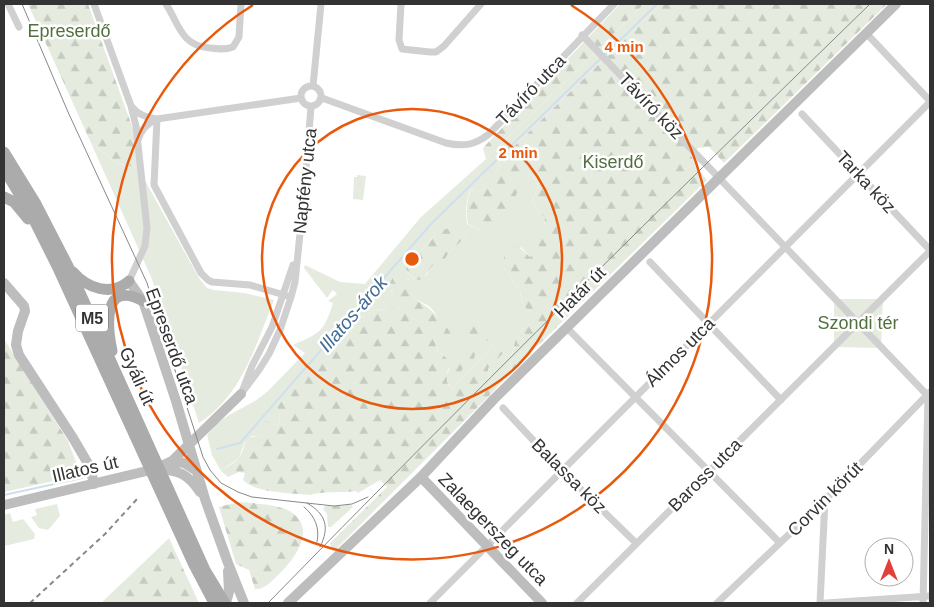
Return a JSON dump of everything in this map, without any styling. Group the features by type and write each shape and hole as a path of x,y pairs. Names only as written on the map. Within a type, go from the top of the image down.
{"main road":[{"name":"Gyáli út","path":"4,152 36,204 68,266 116,370 147,451"},
{"name":"Gyáli út","path":"4,169 40,231 170,502 205,570 213,597"},
{"path":"4,197 14,202 32,226 40,231"},
{"path":"68,266 84,282 99,289 122,286 129,280"},
{"path":"116,370 108,324 111,305 122,296 132,296 143,301"},
{"name":"M5","path":"213,597 225,603"}],"street":[{"path":"8,4 18,27"},
{"name":"Epreserdő utca","path":"94,4 131,106 136,126 146,206 147,235 145,246 129,280 143,301 189,444"},
{"path":"166,4 183,35 195,46 226,49 233,47 239,37 242,4"},
{"path":"313,86 321,4"},
{"path":"401,4 399,40 402,49 436,52 444,46 481,4"},
{"name":"Távíró utca","path":"322,98 446,143 462,146 474,144 489,134 582,35 614,4"},
{"name":"Határ út","path":"288,603 421,477 494,399 896,4"},
{"path":"866,33 930,102"},
{"name":"Távíró köz","path":"582,35 858,324"},
{"path":"137,144 140,134 145,127 150,121 157,119 301,98 303,90 308,86 313,86 320,90 322,98"},
{"name":"Napfény utca","path":"301,98 304,103 311,107"},
{"name":"Napfény utca","path":"311,107 318,104 322,98"},
{"name":"Álmos utca","path":"430,603 930,102"},
{"path":"131,106 136,112 149,118 157,119"},
{"name":"Napfény utca","path":"241,394 260,370 269,354 280,330 291,297 304,196 311,107"},
{"name":"Tarka köz","path":"802,114 930,250"},
{"path":"157,119 154,185 201,274 208,280 250,285 291,297"},
{"path":"826,603 925,599 929,395 858,324 930,250"},
{"name":"Napfény utca","path":"241,394 252,366 272,326 297,254"},
{"path":"650,262 781,400"},
{"path":"4,283 24,306 25,311 18,331 16,345 19,355 90,467 94,484"},
{"name":"Baross utca","path":"577,603 858,324"},
{"path":"567,328 780,543"},
{"name":"Illatos út","path":"4,505 155,469 172,461 241,394"},
{"name":"Corvin körút","path":"717,603 825,500 929,395"},
{"name":"Balassa köz","path":"503,408 562,471 636,543"},
{"path":"189,444 205,499 244,603"},
{"path":"172,461 184,463 197,471"},
{"path":"155,469 173,471 186,476 193,482 205,499"},
{"name":"Zalaegerszeg utca","path":"421,477 542,603"},
{"path":"820,603 825,500"},
{"path":"225,603 229,592 228,563"}],"green space":[{"name":"Epreserdő","path":"28,4 88,4 133,129 138,168 116,163 91,143"},
{"path":"620,4 644,4 486,159 483,148"},
{"path":"644,4 661,4 498,162 500,166 486,183 483,192 471,189 466,206 467,224 483,232 499,220 525,178 532,174 538,186 532,203 545,218 544,226 536,235 536,252 530,257 521,247 504,268 520,291 522,303 529,312 529,324 517,334 510,361 512,371 490,395 488,368 497,341 453,388 450,387 446,378 449,369 446,357 438,352 434,340 438,332 437,319 430,307 415,299 408,278 391,290 401,308 373,310 359,318 353,331 344,333 280,412 279,425 276,426 270,421 265,428 264,434 252,436 244,444 239,458 221,471 212,455 207,435 216,424 268,391 305,353 293,345 320,330 330,313 333,303 328,301 337,294 333,290 327,298 304,268 305,265 340,282 365,284 421,217 486,159","holes":["449,228 465,229 467,231 463,239 450,251 445,259 434,262 426,276 414,279 407,272 407,267 435,235"]},
{"name":"Kiserdő","path":"661,4 887,4 724,163 709,147 698,148 691,155 696,166 707,180 512,371 510,361 517,334 529,324 529,312 522,303 520,291 504,268 504,253 506,248 514,246 520,248 530,257 536,252 536,231 544,226 545,218 532,203 538,186 532,174 525,178 505,216 499,220 497,232 487,237 483,232 468,224 467,206 471,189 483,191 490,171 496,171 500,166 498,162"},
{"path":"91,143 116,163 138,168 199,278 207,288 245,293 274,300 254,351 237,384 214,412 199,423 152,279"},
{"path":"357,175 366,176 363,200 353,199 354,177 357,177"},
{"path":"449,228 465,228 467,231 463,239 450,251 445,259 434,263 423,279 417,280 412,277 406,268 435,235"},
{"path":"398,273 408,279 415,299 432,311 438,318 443,330 434,340 438,352 448,360 447,382 450,387 453,388 498,340 503,353 488,368 490,395 333,552 330,543 387,487 380,480 358,493 356,491 311,495 256,488 243,480 245,473 239,472 228,477 221,471 238,459 247,440 264,434 264,421 270,421 276,426 279,425 280,412 277,407 331,342 344,333 353,331 359,318 373,310 400,308 389,285 394,275"},
{"name":"Szondi tér","path":"834,299 883,299 881,348 834,347"},
{"path":"485,322 491,324 493,329 491,338 483,342 468,343 466,334 470,328"},
{"path":"449,324 459,332 459,339 452,349 443,349 443,336"},
{"path":"4,339 68,441 81,475 4,492"},
{"path":"469,350 475,353 474,359 464,366 459,375 455,372 456,362 461,352"},
{"path":"238,502 265,504 286,509 299,519 302,527 301,543 292,560 272,581 259,589 255,589 249,570 236,564 219,507"},
{"path":"57,504 60,516 48,530 39,528 31,517 37,515 35,509"},
{"path":"350,504 353,507 331,527 328,527 327,514 323,509 325,506"},
{"path":"10,513 13,522 23,519 35,534 34,539 4,546 4,515"},
{"path":"169,538 199,603 101,603 162,545"}],"waterway":[{"name":"Illatos-árok","path":"605,55 657,4"},
{"name":"Illatos-árok","path":"217,449 240,443 431,224 601,58"},
{"name":"Illatos-árok","path":"4,495 82,478"}],"tram line":[{"path":"22,4 68,112 147,283 203,457 210,470 221,483 252,497 334,506 352,504 368,497"},
{"path":"268,603 567,301 870,4"},
{"path":"307,503 322,516 324,522 325,533 320,547"},
{"path":"304,507 316,523 318,532 317,542"}],"railway":[{"path":"30,603 105,534 138,498"}]}
